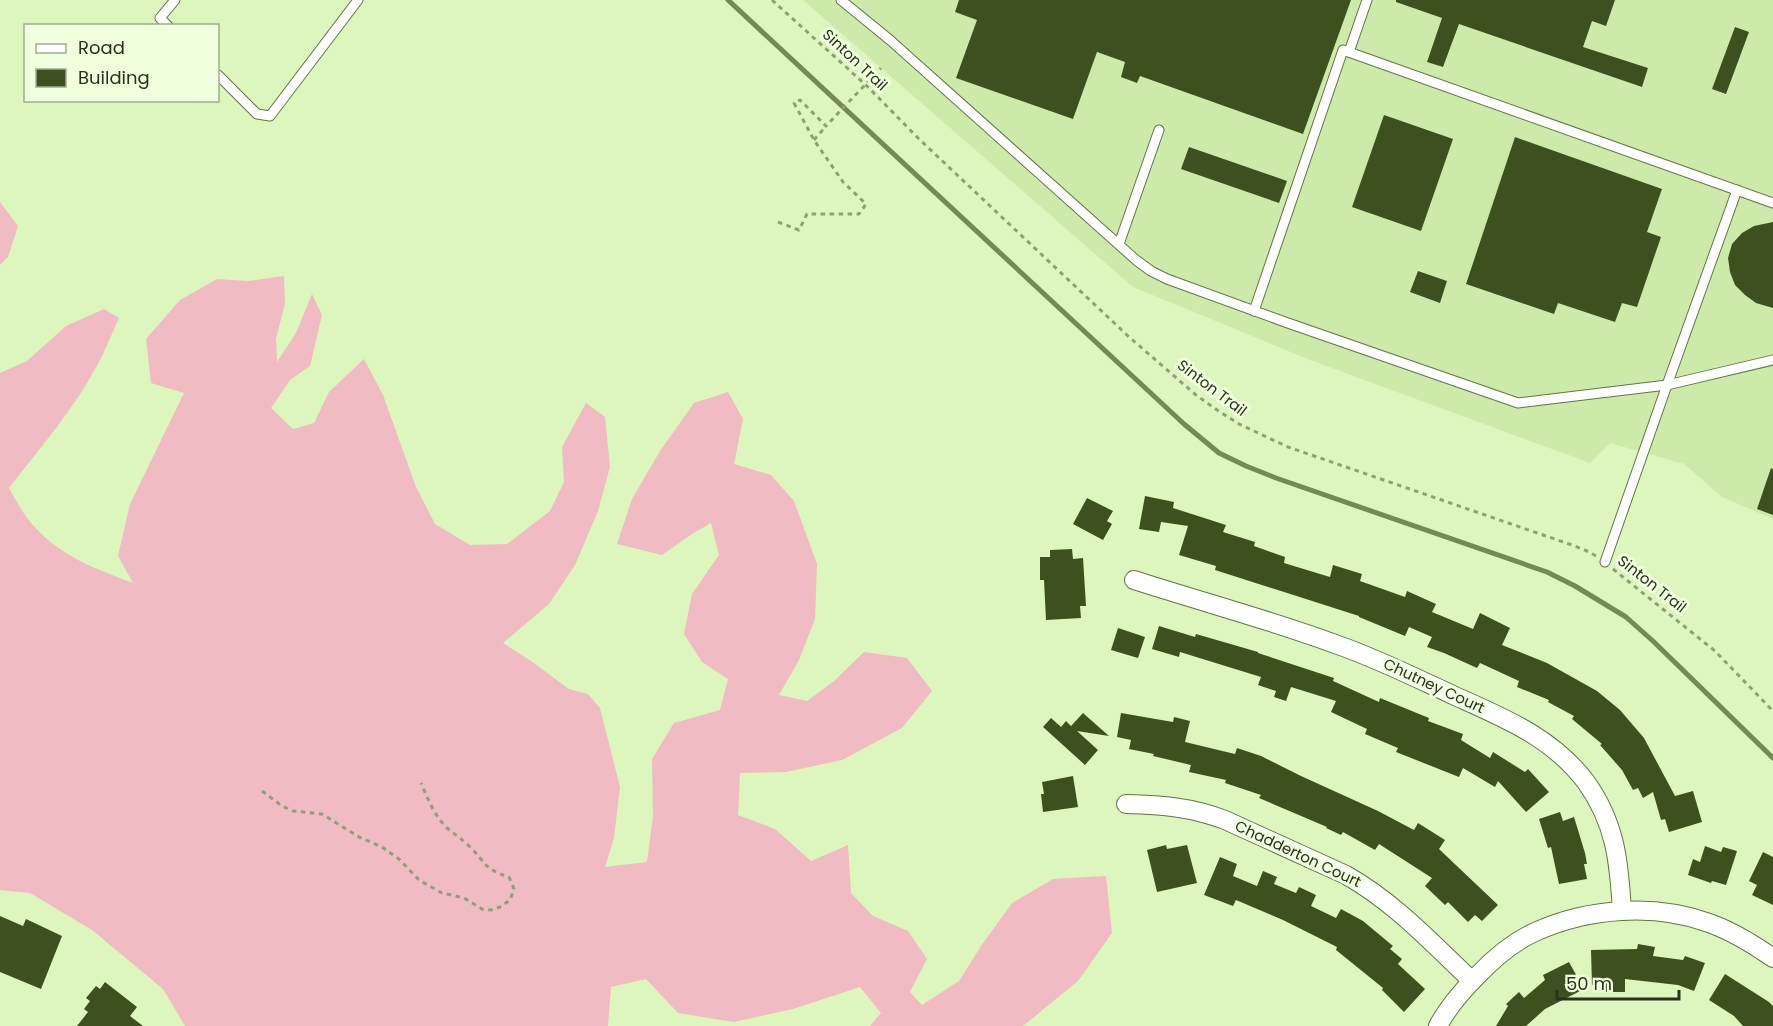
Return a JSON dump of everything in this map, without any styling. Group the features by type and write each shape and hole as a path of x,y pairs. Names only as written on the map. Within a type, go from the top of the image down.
{"street":[{"name":"Chutney Court","path":"1134,580 1312,636 1358,653 1494,714 1537,736 1571,765 1598,800 1608,823 1618,861 1622,911"},
{"name":"Chadderton Court","path":"1126,804 1185,807 1205,813 1346,875 1401,913 1472,981"},
{"path":"1438,1026 1455,999 1491,961 1534,932 1579,916 1622,911 1683,915 1732,932 1773,958"}],"lane":[{"path":"219,76 257,114 270,116 358,0"},
{"path":"841,0 894,44 1119,244 1151,271 1167,279 1518,403 1667,385 1773,360"},
{"path":"1349,52 1367,0"},
{"path":"166,24 160,18 169,2"},
{"path":"1254,311 1343,50 1773,203"},
{"path":"1119,244 1159,130"},
{"path":"1605,562 1737,190"}],"path":[{"name":"Sinton Trail","path":"772,0 865,85 1128,336 1196,395 1239,424 1288,447 1587,551 1605,562 1702,640 1773,711"},
{"path":"814,140 881,68"},
{"path":"778,222 800,230 807,214 859,214 866,204 843,182 814,140 794,103 800,100 826,126"},
{"path":"262,790 282,806 293,811 322,814 359,837 382,847 399,859 419,880 442,893 464,898 482,909 491,910 500,907 510,900 514,889 509,877 486,866 470,846 447,828 433,811 421,783"}],"shaded area":[{"path":"803,0 1773,0 1773,519 1722,497 1684,464 1610,443 1590,463 1310,360 1133,287"},
{"path":"0,202 18,226 8,257 0,265"},
{"path":"284,276 285,303 276,339 277,362 296,333 312,294 322,315 310,366 290,380 271,408 293,429 314,423 329,392 364,359 383,395 416,487 435,524 470,545 507,544 550,511 564,482 562,447 586,403 605,417 610,467 598,511 575,565 549,604 503,643 569,689 588,694 600,708 620,787 614,838 605,867 647,862 653,816 652,759 674,723 720,710 728,679 702,662 684,634 692,594 719,555 711,523 662,555 617,544 632,499 660,451 694,403 728,392 743,419 734,464 771,475 794,501 817,564 815,619 799,660 779,695 807,701 834,681 864,652 907,658 932,691 902,728 842,760 786,772 740,773 738,815 775,829 811,861 848,845 851,893 873,916 908,931 927,959 910,992 922,1005 959,981 1012,903 1053,879 1106,876 1112,933 1078,981 1023,1026 870,1026 881,1013 860,987 793,1009 734,1022 678,1013 646,979 611,987 608,1026 185,1026 163,989 92,930 30,893 0,890 0,373 27,361 66,326 104,309 119,318 89,381 9,488 29,520 55,545 79,560 133,583 118,556 130,504 184,393 151,383 146,339 180,300 217,279 248,281"}],"building":[{"path":"959,0 1351,0 1303,134 1140,76 1137,83 1121,77 1125,62 1097,52 1073,119 956,78 977,20 955,12"},
{"path":"1396,0 1615,0 1606,26 1592,21 1583,47 1648,68 1642,87 1459,24 1443,67 1427,62 1442,18 1396,2"},
{"path":"1735,27 1749,32 1726,94 1712,89"},
{"path":"1384,115 1453,139 1421,231 1352,207"},
{"path":"1515,137 1662,189 1647,232 1661,237 1637,307 1622,303 1615,322 1558,303 1554,314 1466,284"},
{"path":"1189,147 1287,181 1279,203 1181,169"},
{"path":"1773,222 1773,308 1756,303 1735,285 1728,258 1732,244 1742,233 1754,226"},
{"path":"1418,271 1447,281 1440,303 1410,292"},
{"path":"1771,468 1773,469 1773,515 1757,509"},
{"path":"1145,496 1174,502 1173,508 1226,525 1223,532 1255,542 1254,546 1285,557 1284,563 1330,577 1333,565 1362,574 1360,581 1405,597 1407,591 1436,604 1432,612 1473,629 1480,613 1510,628 1502,645 1547,663 1597,691 1620,710 1644,738 1675,796 1693,791 1702,822 1669,832 1665,819 1661,820 1653,792 1643,798 1638,788 1633,790 1622,770 1600,745 1602,744 1572,719 1574,716 1548,702 1549,700 1517,687 1519,681 1480,663 1477,668 1427,647 1432,637 1409,627 1405,636 1359,616 1215,570 1216,566 1179,555 1188,526 1161,522 1159,532 1139,529"},
{"path":"1087,498 1113,511 1107,521 1112,524 1103,540 1073,524"},
{"path":"1072,549 1073,559 1083,558 1086,606 1080,606 1081,618 1046,620 1044,580 1040,580 1040,557 1050,557 1050,550"},
{"path":"1159,626 1258,652 1334,678 1333,681 1379,702 1380,698 1429,718 1428,721 1463,734 1461,740 1490,758 1493,752 1525,772 1528,769 1549,792 1526,812 1498,781 1495,787 1463,768 1459,777 1396,752 1398,748 1365,734 1367,729 1331,712 1336,701 1291,687 1286,701 1274,697 1276,691 1258,685 1261,677 1180,652 1179,657 1152,649"},
{"path":"1118,628 1145,637 1138,658 1111,650"},
{"path":"1083,713 1109,736 1077,731 1098,750 1085,765 1043,727 1051,718 1061,727 1066,721 1071,726"},
{"path":"1121,713 1173,722 1174,717 1190,721 1185,742 1235,754 1237,748 1261,756 1414,830 1418,823 1445,840 1439,849 1498,905 1482,921 1475,915 1468,922 1448,902 1445,905 1425,886 1432,878 1379,844 1375,850 1343,832 1341,835 1259,798 1261,795 1225,783 1226,780 1189,772 1191,765 1129,749 1131,740 1117,737"},
{"path":"1073,776 1078,807 1043,812 1042,782"},
{"path":"1560,812 1563,821 1574,817 1585,853 1587,864 1584,864 1587,879 1559,884 1551,847 1548,848 1539,819"},
{"path":"1166,845 1167,849 1187,845 1197,883 1157,892 1147,850"},
{"path":"1705,846 1721,852 1723,847 1737,851 1726,885 1712,881 1711,883 1688,875 1693,859 1700,862"},
{"path":"1763,852 1773,857 1773,905 1752,895 1757,885 1749,881"},
{"path":"1220,857 1237,864 1233,876 1257,886 1263,871 1277,877 1274,884 1296,893 1299,887 1316,895 1311,906 1336,918 1341,909 1363,921 1393,946 1390,949 1402,959 1398,964 1425,989 1404,1012 1382,990 1383,988 1336,950 1337,947 1236,900 1233,906 1204,895"},
{"path":"0,916 23,926 26,919 62,936 41,989 0,972"},
{"path":"1638,944 1655,947 1653,956 1683,960 1685,956 1705,963 1694,991 1678,985 1625,979 1625,992 1601,992 1601,980 1592,985 1591,950 1637,949"},
{"path":"1569,962 1584,989 1545,1009 1526,1026 1496,1026 1508,1006 1506,1004 1519,992 1524,998 1545,980 1543,975"},
{"path":"1725,974 1773,1006 1773,1026 1743,1026 1734,1016 1709,1000"},
{"path":"105,982 137,1007 130,1016 143,1026 77,1026 88,1012 84,1009 90,1001 86,998 96,986 100,989"}],"waterway":[{"path":"728,0 1184,424 1219,453 1276,478 1547,572 1575,586 1626,617 1773,758"}]}
